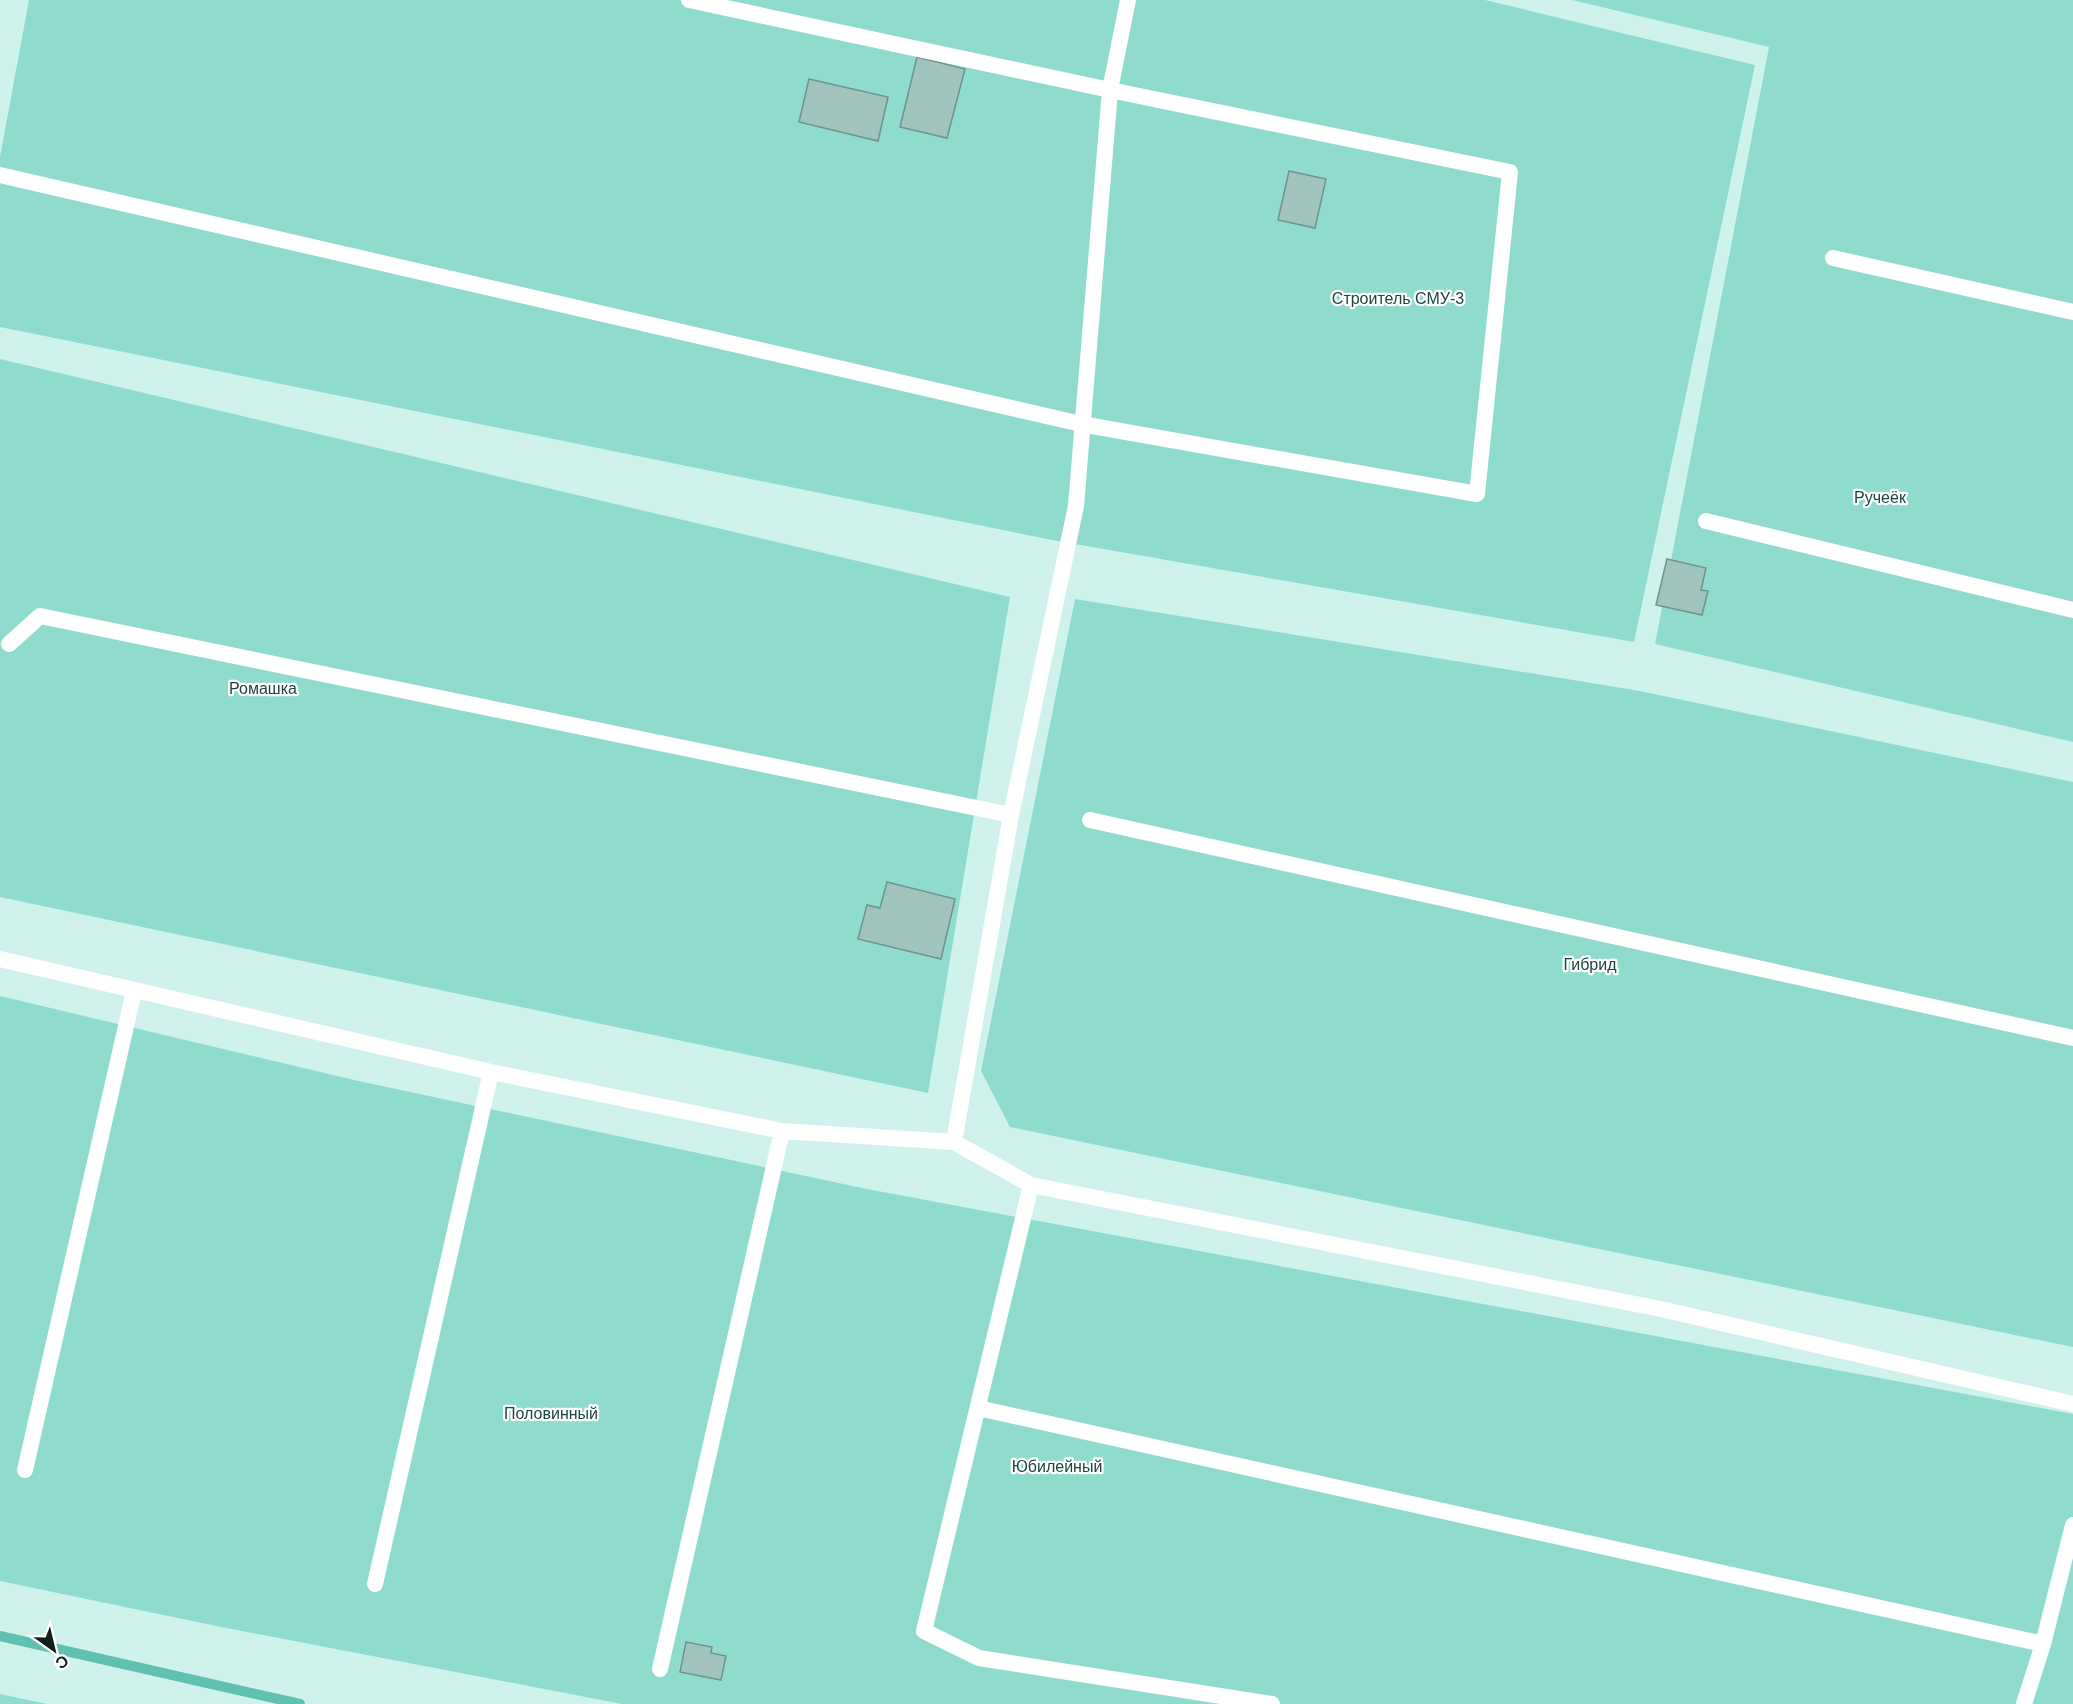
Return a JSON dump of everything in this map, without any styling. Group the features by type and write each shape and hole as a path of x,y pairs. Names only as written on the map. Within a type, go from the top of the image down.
{"lane":[{"path":"0,175 1081,424 1477,494 1510,172 689,0"},
{"path":"954,1142 1011,815 1076,506 1110,90 1128,0"},
{"path":"1833,258 2073,312"},
{"path":"1706,521 2073,610"},
{"path":"9,644 40,616 1011,815"},
{"path":"1089,820 2073,1038"},
{"path":"0,959 491,1072 782,1131 954,1142 1031,1185 1661,1309 2073,1404"},
{"path":"25,1470 134,991"},
{"path":"375,1584 491,1072"},
{"path":"660,1669 782,1131"},
{"path":"1031,1185 924,1631 979,1658 1272,1704"},
{"path":"978,1407 2043,1644"},
{"path":"2024,1704 2043,1644 2073,1525"}],"green space":[{"name":"Строитель СМУ-3","path":"29,0 1485,0 1755,65 1634,642 1052,540 0,327 0,157"},
{"name":"Ручеёк","path":"1572,0 2073,0 2073,742 1655,644 1769,47"},
{"name":"Ромашка","path":"0,359 1010,597 928,1093 0,897"},
{"name":"Гибрид","path":"1075,599 1640,691 2073,782 2073,1347 1010,1127 981,1071"},
{"path":"0,996 354,1080 867,1189 2073,1414 2073,1704 622,1704 221,1627 0,1581"},
{"path":"0,1694 47,1704 0,1704"}],"building":[{"path":"917,57 965,69 947,138 900,127"},
{"path":"809,79 888,97 878,141 799,122"},
{"path":"1289,171 1326,179 1315,228 1278,220"},
{"path":"1667,559 1706,568 1701,590 1708,591 1702,615 1656,605"},
{"path":"887,882 955,899 941,959 858,939 867,905 880,908"},
{"path":"686,1642 712,1647 711,1653 726,1656 721,1680 680,1672"}],"waterway":[{"path":"0,1636 300,1704"}],"park label":[{"name":"Половинный","path":"551,1413"},
{"name":"Юбилейный","path":"1057,1466"}]}
